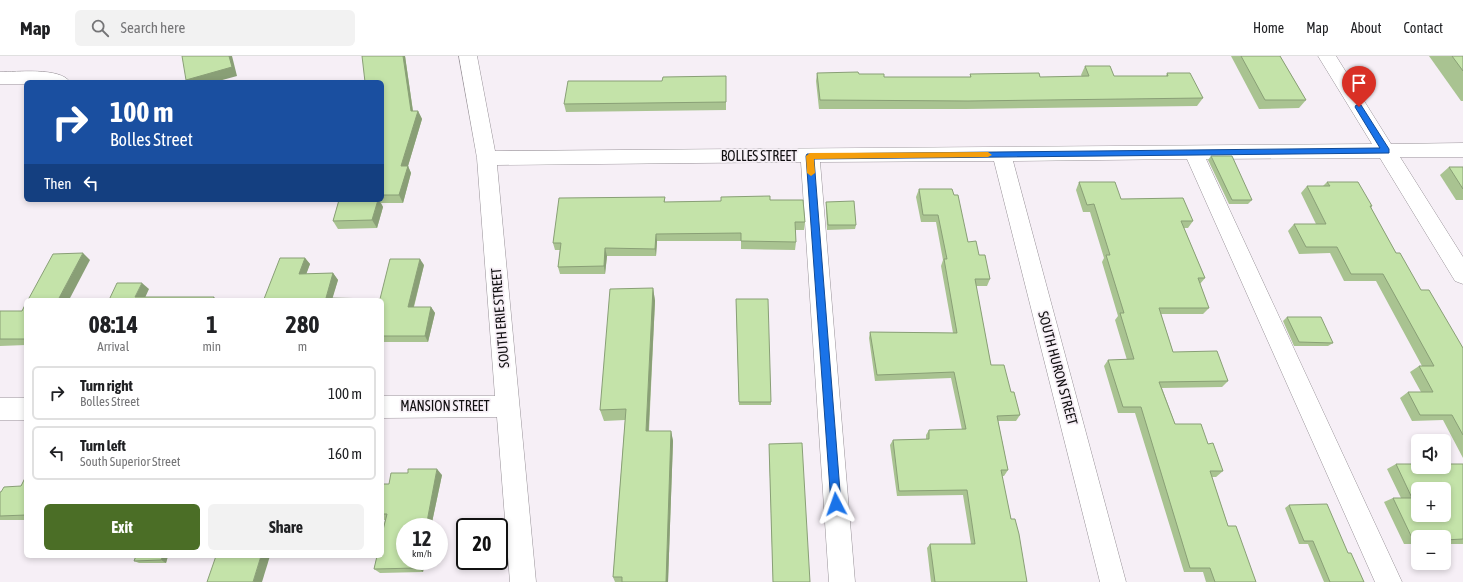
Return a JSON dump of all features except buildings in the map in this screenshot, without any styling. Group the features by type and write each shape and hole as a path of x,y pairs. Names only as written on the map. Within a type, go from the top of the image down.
{"street":[{"name":"SOUTH ERIE STREET","path":"468,56 488,158 507,406 523,582"},
{"path":"1327,56 1463,275"},
{"path":"0,78 52,78 56,80"},
{"name":"BOLLES STREET","path":"488,158 1463,150"},
{"path":"1194,153 1389,582"},
{"name":"SOUTH HURON STREET","path":"1002,154 1113,582"},
{"path":"810,156 842,582"},
{"name":"MANSION STREET","path":"384,406 507,406"},
{"path":"0,409 24,409"}],"slow traffic":[{"path":"811,173 810,156 988,155"}],"route":[{"path":"836,504 810,156 1386,151 1359,107"}]}
